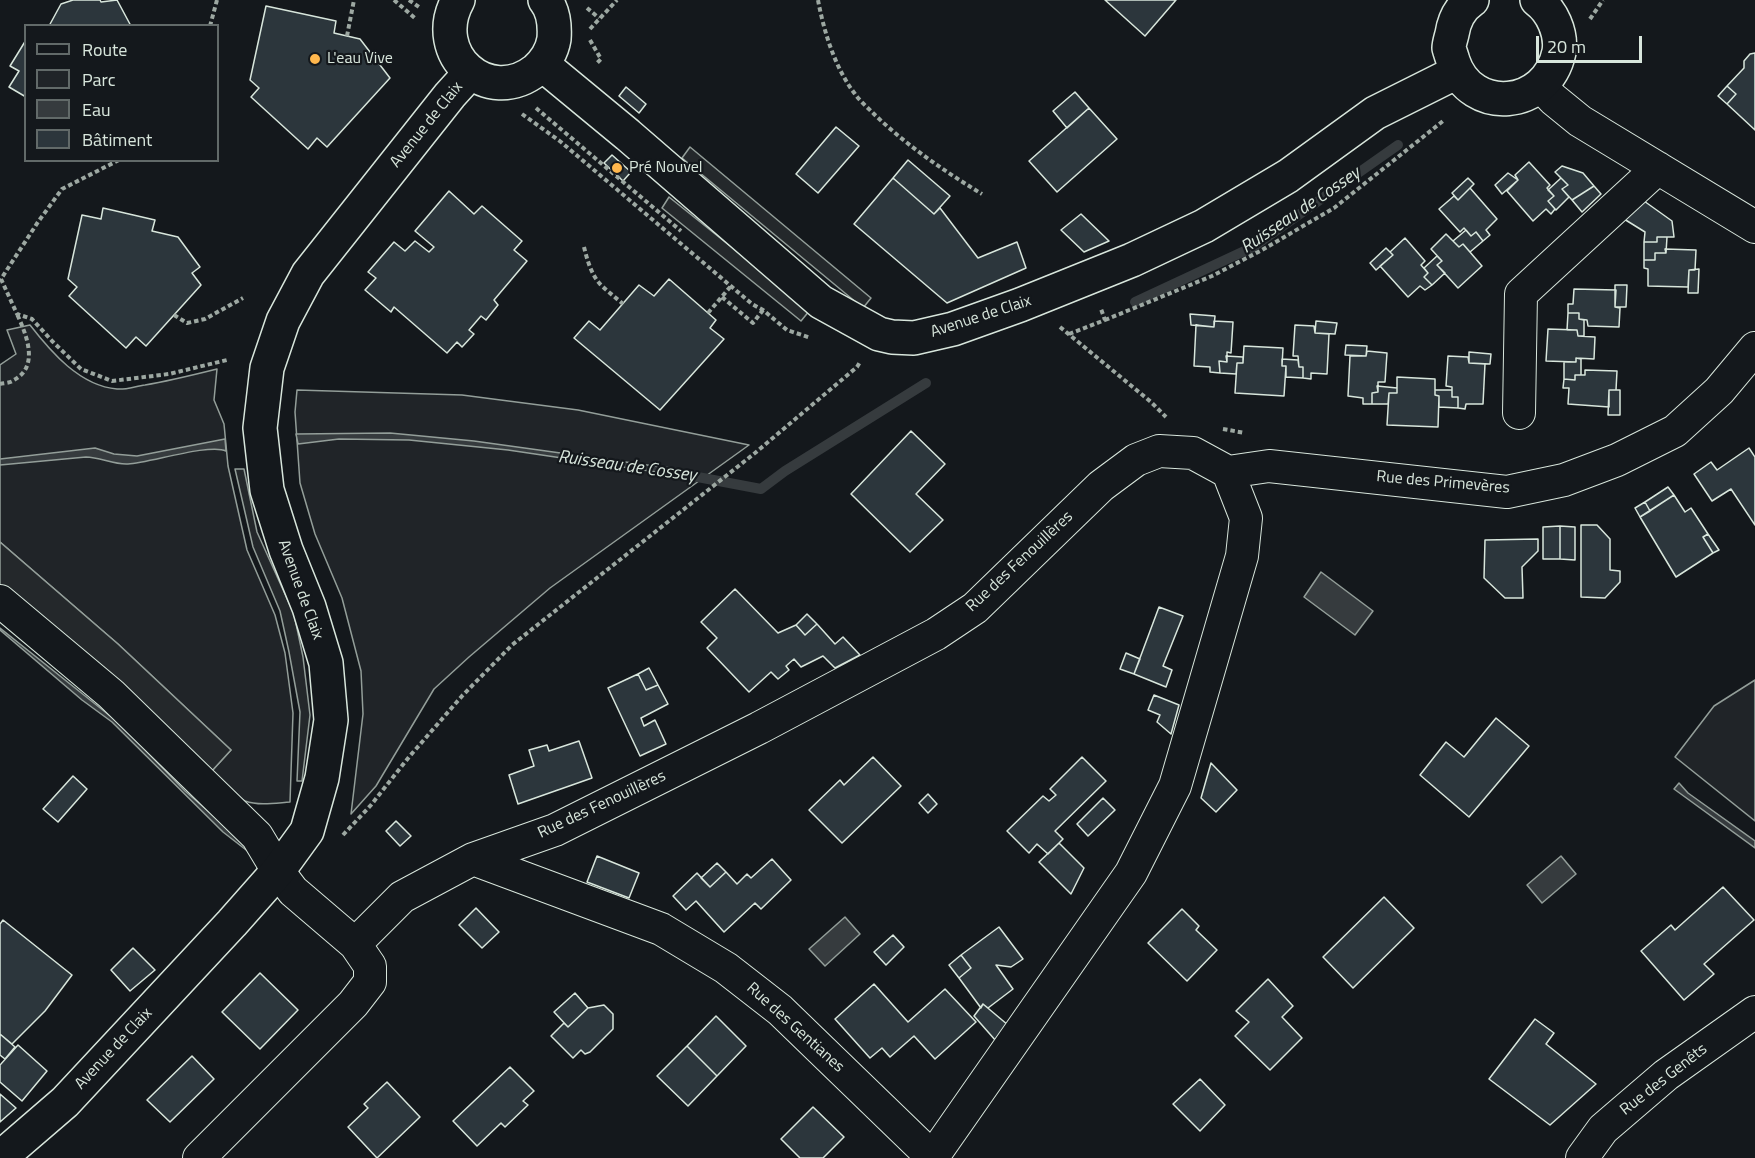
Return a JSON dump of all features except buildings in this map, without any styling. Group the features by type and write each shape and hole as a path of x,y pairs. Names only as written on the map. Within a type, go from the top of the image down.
{"main road":[{"name":"Avenue de Claix","path":"458,0 452,11 448,28 451,45 459,60 470,73 488,81 508,83 527,77 542,64 821,302 879,333 892,337 914,338 953,329 1132,260 1204,226 1288,176 1375,113 1457,72"},
{"path":"542,64 553,46 555,25 549,5 545,0"},
{"path":"1472,0 1467,3 1455,21 1449,48 1457,72 1469,86 1489,97 1508,99 1521,97 1541,86 1556,65 1560,46 1558,30 1543,2"},
{"name":"Avenue de Claix","path":"0,1158 65,1102 278,871 307,831 322,778 331,720 326,663 309,607 285,550 267,490 260,428 267,368 283,321 308,274 470,73"}],"street":[{"path":"1541,86 1580,121 1755,227"},
{"path":"1519,413 1521,294 1658,168"},
{"name":"Rue des Primevères","path":"1228,472 1269,466 1507,492 1564,480 1617,460 1675,431 1719,391 1755,348"},
{"name":"Rue des Fenouillères","path":"355,944 402,897 473,859 555,830 759,728 936,634 975,608 1101,486 1136,460 1159,451 1192,453 1228,472"},
{"path":"931,1158 1131,873 1175,786 1242,556 1246,518 1228,472"},
{"path":"0,601 111,694 257,836 293,891 355,944 370,966 370,982 353,1004 200,1158"},
{"name":"Rue des Gentianes","path":"473,859 661,929 726,968 780,1010 931,1158"},
{"name":"Rue des Genêts","path":"1582,1158 1604,1129 1666,1075 1755,1012"}],"path":[{"path":"211,24 217,0"},
{"path":"346,36 354,0"},
{"path":"409,0 426,13"},
{"path":"818,0 838,67 855,95 893,132 954,177 982,194"},
{"path":"1586,26 1603,0"},
{"path":"533,105 682,232"},
{"path":"514,108 561,142 752,304 787,330 816,339"},
{"path":"1105,320 1212,276 1334,208 1450,115"},
{"path":"0,384 15,380 26,368 30,348 1,280 62,189 115,162"},
{"path":"584,246 596,278 623,304"},
{"path":"708,313 731,286"},
{"path":"722,297 753,322 763,310"},
{"path":"174,315 187,323 205,319 243,298"},
{"path":"17,314 32,319 81,369 112,381 169,374 227,360"},
{"path":"1059,326 1151,402 1167,418"},
{"path":"371,805 462,696 512,645 755,453 857,367 861,360"},
{"path":"1214,427 1249,434"}],"green space":[{"path":"30,325 47,346 68,366 91,382 104,386 117,389 127,388 217,369 214,400 224,424 228,466 247,550 275,615 285,653 293,713 290,802 250,803 240,798 210,773 231,750 118,644 0,542 0,365 16,354 7,330"},
{"path":"297,390 462,395 578,410 749,445 550,588 434,689 376,786 351,814 363,714 361,671 342,598 315,534 300,483 295,412"},
{"path":"1755,680 1755,821 1675,757 1714,706"}],"shaded area":[{"path":"690,147 871,298 863,308 682,158"},
{"path":"669,197 810,310 801,321 662,208"},
{"path":"235,469 244,469 257,532 294,614 303,657 310,715 302,781 297,781 300,712 289,652 280,611 253,547"},
{"path":"0,542 118,644 231,750 210,773 0,587"}],"water":[{"path":"390,433 474,441 683,470 677,475 508,450 409,440 339,439 298,444 296,434"},
{"path":"225,439 226,451 218,449 193,451 138,463 118,463 86,457 0,465 0,459 95,448 114,454 137,456"},
{"path":"1321,572 1373,611 1355,635 1304,597"},
{"path":"0,628 119,723 185,791 253,850 250,853 223,832 112,722 82,700"},
{"path":"1679,783 1688,793 1755,841 1755,848 1674,789"},
{"path":"1561,856 1576,874 1542,903 1527,885"},
{"path":"845,917 860,934 825,966 809,949"}],"waterway":[{"name":"Ruisseau de Cossey","path":"1135,302 1253,247 1398,145"},
{"name":"Ruisseau de Cossey","path":"666,471 761,489 785,471 926,383"}],"place":[{"name":"L'eau Vive","path":"315,59"},
{"name":"Pré Nouvel","path":"617,168"}]}
